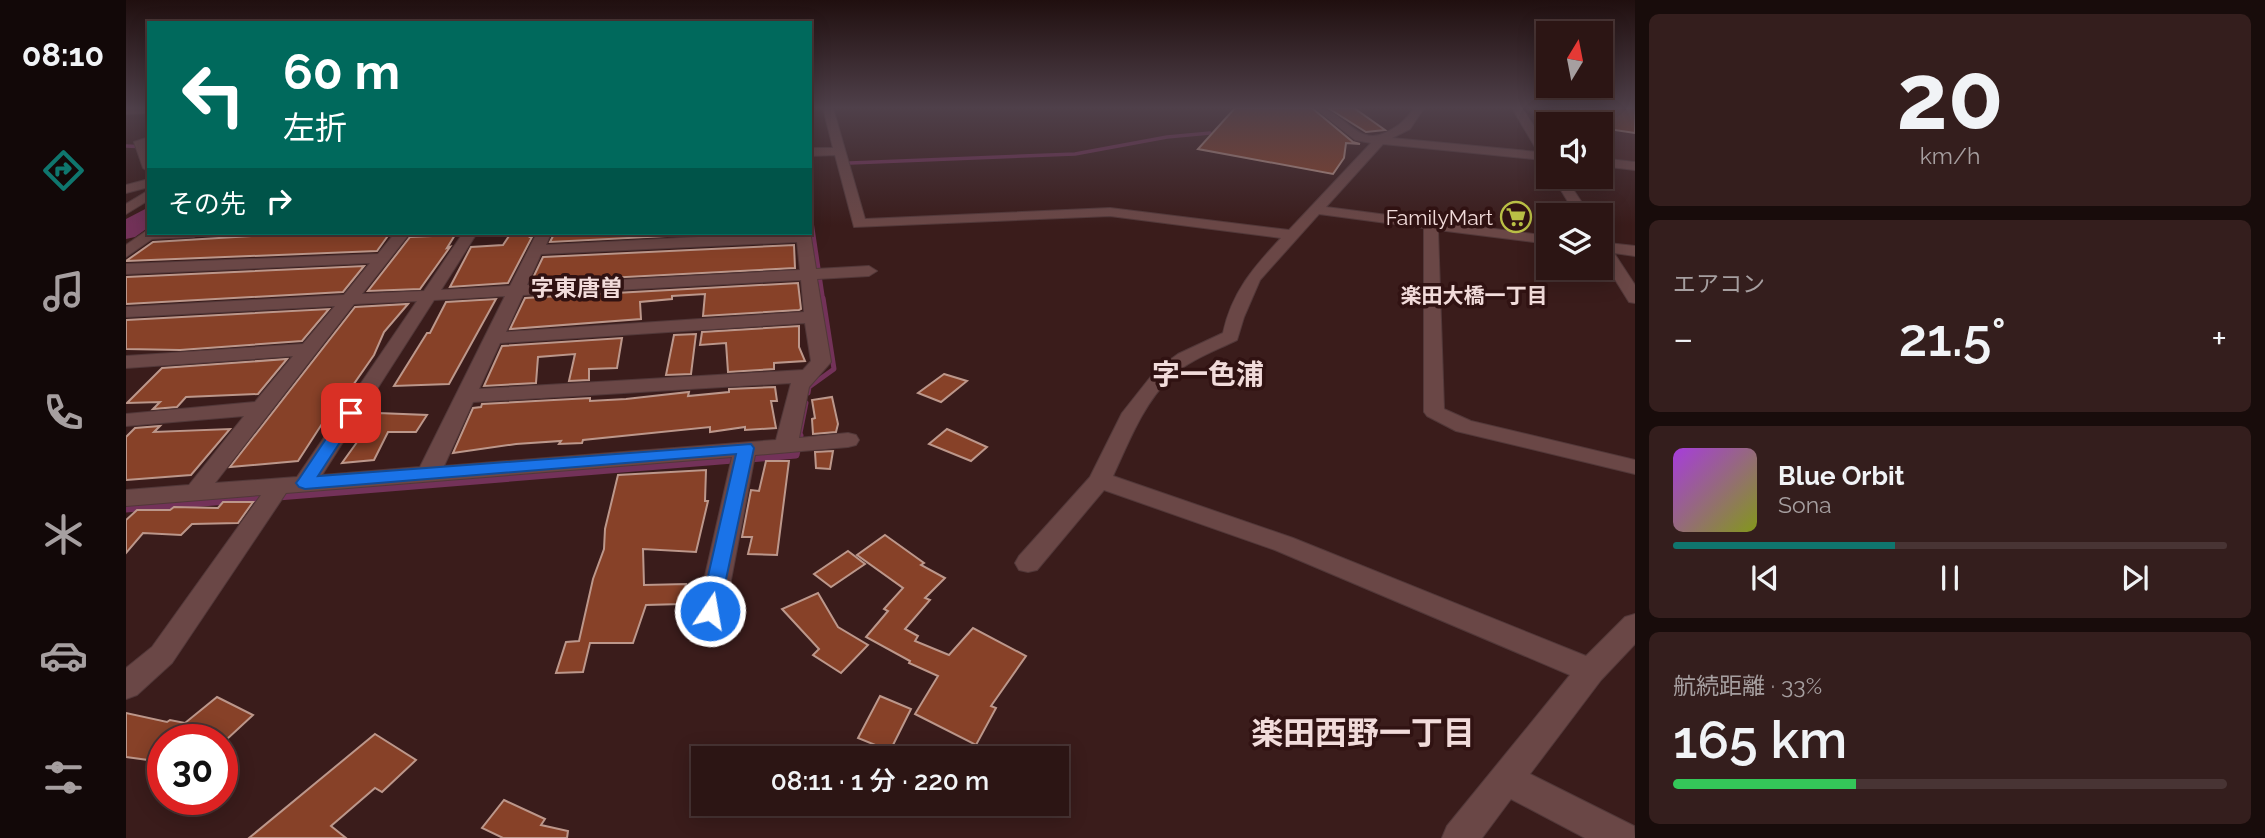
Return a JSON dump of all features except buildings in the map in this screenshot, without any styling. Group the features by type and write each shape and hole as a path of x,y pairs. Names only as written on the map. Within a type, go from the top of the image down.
{"street":[{"path":"837,147 859,224 1111,212 1291,235"},
{"path":"1028,563 1100,480 1132,413 1163,374 1185,358 1231,335 1253,278 1373,147"},
{"path":"1452,147 1536,157"},
{"path":"812,152 838,151"},
{"path":"1613,163 1635,166"},
{"path":"126,188 147,183"},
{"path":"126,210 147,195"},
{"path":"1317,210 1536,238"},
{"path":"1432,225 1434,412 1464,426 1635,467"},
{"path":"126,252 149,235"},
{"path":"197,492 261,408 401,235"},
{"path":"126,686 162,655 293,484 469,235"},
{"path":"429,473 514,290 543,235"},
{"path":"535,250 805,235 816,274 813,317 821,362 799,386 786,446"},
{"path":"1613,248 1635,251"},
{"path":"126,269 382,258"},
{"path":"1613,263 1635,298"},
{"path":"126,313 869,271"},
{"path":"493,338 813,317"},
{"path":"126,362 310,349"},
{"path":"466,396 808,376"},
{"path":"126,420 261,408"},
{"path":"126,498 848,440"},
{"path":"710,611 745,448"},
{"path":"1100,480 1284,544 1591,671"},
{"path":"1460,838 1591,671 1635,625"},
{"path":"1508,780 1621,838"}],"shaded area":[{"path":"1613,147 1635,147 1635,161 1613,159"}],"waterway":[{"path":"850,163 1075,154 1112,147"},
{"path":"126,231 147,216"},
{"path":"812,226 823,300"},
{"path":"808,393 809,387 834,369 823,298"},
{"path":"799,438 806,403"},
{"path":"750,459 796,455 800,436"},
{"path":"278,497 733,460"},
{"path":"126,509 264,498"}],"place":[{"name":"FamilyMart","path":"1516,217"}],"district":[{"name":"字東唐曽","path":"577,287"},
{"name":"楽田大橋一丁目","path":"1474,295"},
{"name":"字一色浦","path":"1208,374"},
{"name":"楽田西野一丁目","path":"1363,732"}],"route":[{"path":"351,413 305,483 745,448 710,611"}]}
